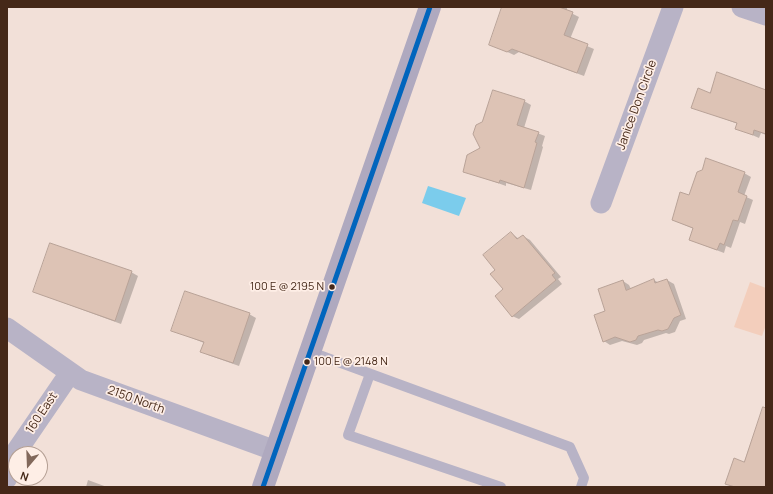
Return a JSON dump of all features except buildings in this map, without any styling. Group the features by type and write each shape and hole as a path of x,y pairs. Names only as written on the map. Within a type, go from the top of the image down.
{"main road":[{"path":"263,487 430,7"}],"street":[{"name":"Janice Don Circle","path":"601,203 673,7"},
{"path":"742,7 766,15"},
{"name":"2150 North","path":"7,328 80,380 276,451"},
{"name":"160 East","path":"7,478 16,452 70,373"}],"lane":[{"path":"311,352 570,447 584,478 581,487"},
{"path":"370,374 348,435 502,487"}],"shaded area":[{"path":"750,282 766,288 766,325 762,336 734,327"}],"water":[{"path":"428,186 466,198 459,216 422,203"}],"transit line":[{"path":"263,487 430,7"}],"place":[{"name":"100 E @ 2195 N","path":"332,287"},
{"name":"100 E @ 2148 N","path":"307,362"}]}
